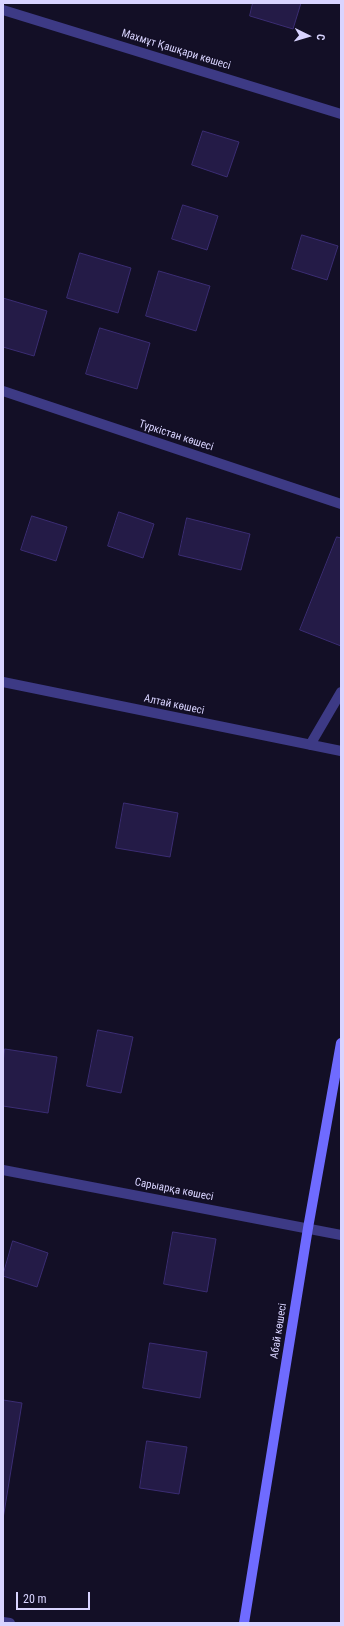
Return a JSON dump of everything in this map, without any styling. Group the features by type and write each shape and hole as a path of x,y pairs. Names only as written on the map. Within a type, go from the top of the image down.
{"main road":[{"name":"Абай көшесі","path":"244,1623 308,1228 341,1042"}],"street":[{"name":"Махмұт Қашқари көшесі","path":"3,10 341,114"},
{"name":"Түркістан көшесі","path":"3,391 341,504"},
{"name":"Алтай көшесі","path":"3,682 341,751"},
{"path":"310,745 341,692"},
{"name":"Сарыарқа көшесі","path":"3,1170 341,1235"},
{"path":"3,1622 10,1623"}],"building":[{"path":"253,3 301,3 293,29 250,16"},
{"path":"203,131 239,142 227,177 192,165"},
{"path":"183,205 218,216 207,250 172,239"},
{"path":"302,235 338,246 327,280 292,269"},
{"path":"80,253 131,268 118,313 67,298"},
{"path":"159,271 210,286 196,331 146,316"},
{"path":"3,298 47,311 34,356 3,347"},
{"path":"100,328 150,343 137,389 86,374"},
{"path":"119,512 154,524 143,558 108,546"},
{"path":"32,516 67,527 56,561 21,550"},
{"path":"187,518 250,534 241,570 179,555"},
{"path":"337,537 341,538 341,646 300,630"},
{"path":"124,803 178,813 170,857 116,848"},
{"path":"98,1030 133,1037 121,1093 87,1086"},
{"path":"5,1049 57,1057 48,1113 3,1106 3,1063"},
{"path":"173,1232 216,1239 207,1292 164,1284"},
{"path":"13,1241 48,1253 37,1287 3,1276"},
{"path":"150,1343 207,1352 200,1398 143,1388"},
{"path":"3,1400 22,1403 3,1519"},
{"path":"147,1441 187,1447 179,1494 140,1488"}]}
